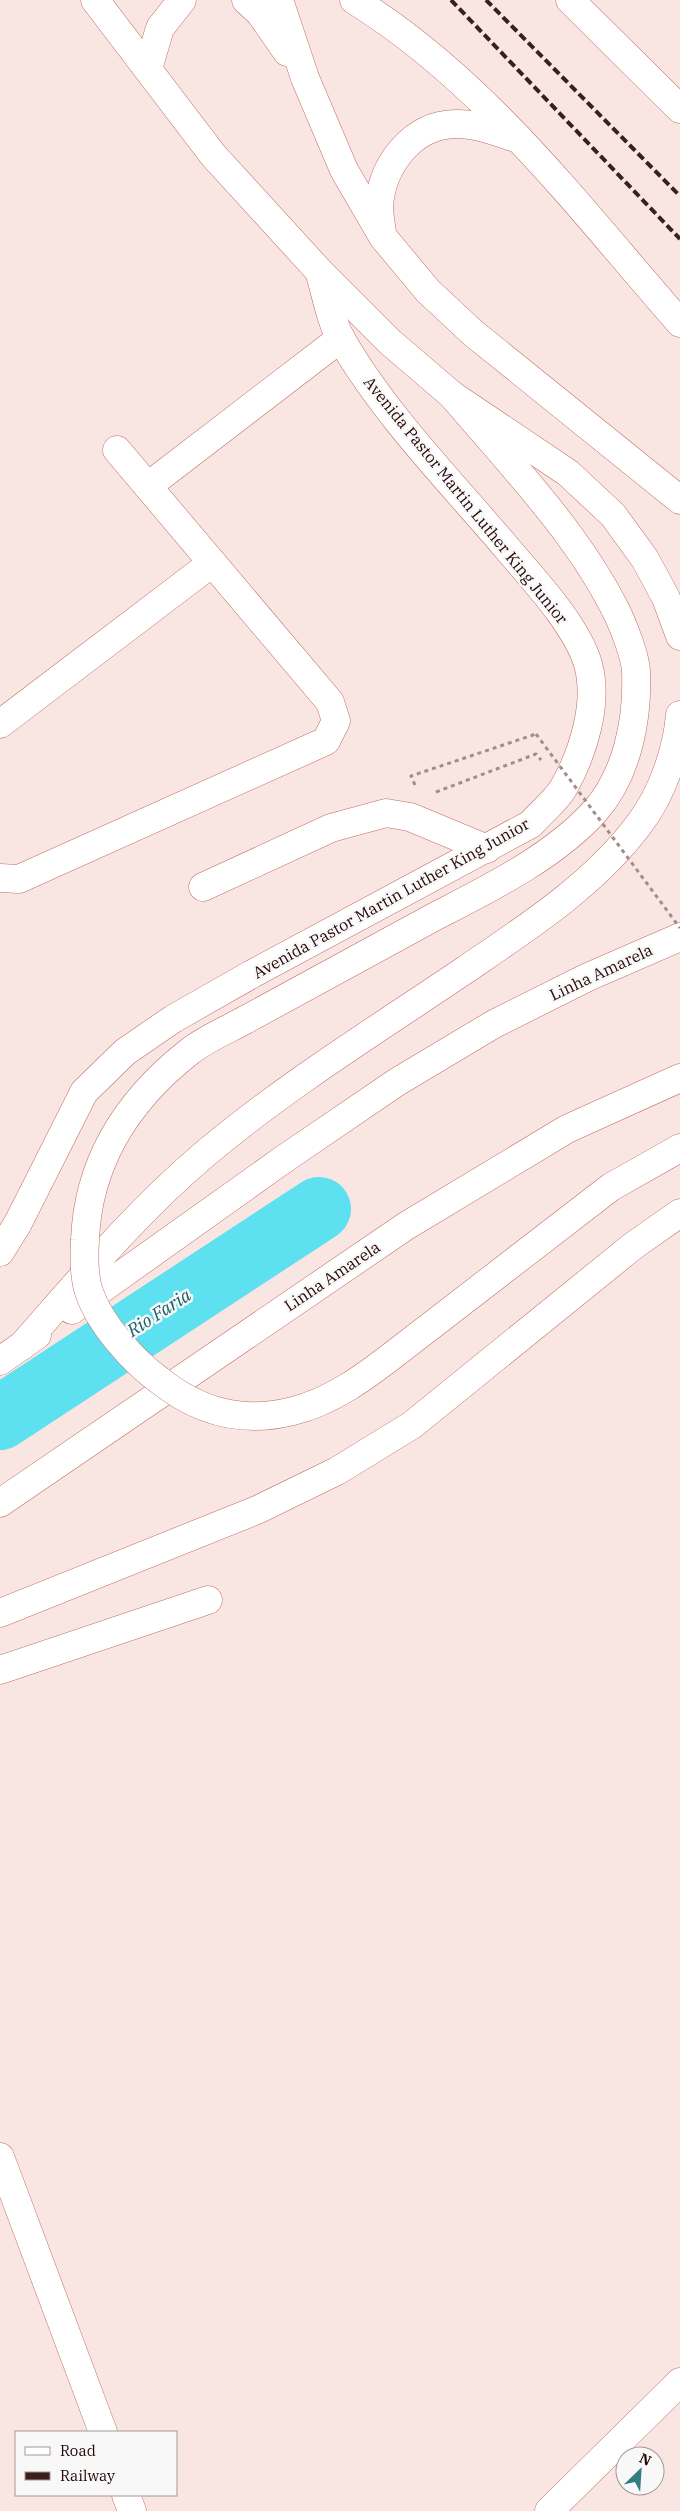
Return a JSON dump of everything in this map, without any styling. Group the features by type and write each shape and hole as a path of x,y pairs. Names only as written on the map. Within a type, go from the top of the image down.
{"main road":[{"path":"95,0 213,155 319,271 390,342 452,395 568,472 613,515 645,559 666,598 680,636"},
{"path":"148,69 160,28 182,0"},
{"path":"246,0 260,13 305,78"},
{"path":"279,0 305,78 344,170 383,237 428,290 473,333 680,500"},
{"path":"354,0 418,45 464,85 519,139 680,323"},
{"path":"570,0 680,109"},
{"path":"383,237 379,207 384,182 395,159 411,140 432,128 456,124 485,128 519,139"},
{"name":"Avenida Pastor Martin Luther King Junior","path":"0,1252 18,1223 84,1092 125,1052 173,1019 252,974 531,824 563,789 578,756 586,729 592,697 588,664 576,638 544,593 380,396 340,338 319,271"},
{"path":"148,486 340,338"},
{"path":"452,395 548,510 599,579 620,619 636,670 633,724 620,772 595,811 550,850 476,895 190,1051 149,1088 118,1127 100,1163 86,1212 84,1254 90,1292 112,1334 145,1370 180,1397 218,1414 251,1416 293,1411 332,1396 356,1382 610,1187 680,1148"},
{"path":"0,878 19,879 326,741 336,721 330,702 117,450"},
{"path":"630,459 680,517"},
{"path":"0,724 212,563"},
{"path":"11,1354 138,1214 205,1154 266,1106 505,943 592,878 641,822 664,779 679,730 680,715"},
{"path":"203,887 331,828 386,813 410,817 487,849"},
{"name":"Linha Amarela","path":"11,1354 276,1164 397,1082 494,1024 588,977 680,936"},
{"name":"Linha Amarela","path":"0,1504 406,1226 567,1128 680,1078"},
{"path":"0,1613 257,1510 337,1471 412,1425 633,1246 680,1213"},
{"path":"0,1670 208,1600"},
{"path":"0,2157 102,2431"},
{"path":"549,2511 680,2382"},
{"path":"126,2496 132,2511"}],"path":[{"path":"417,791 411,776 536,734 680,928"},
{"path":"429,795 536,754"}],"waterway":[{"name":"Rio Faria","path":"0,1418 319,1209"}],"railway":[{"path":"451,0 680,239"},
{"path":"486,0 680,196"}]}
